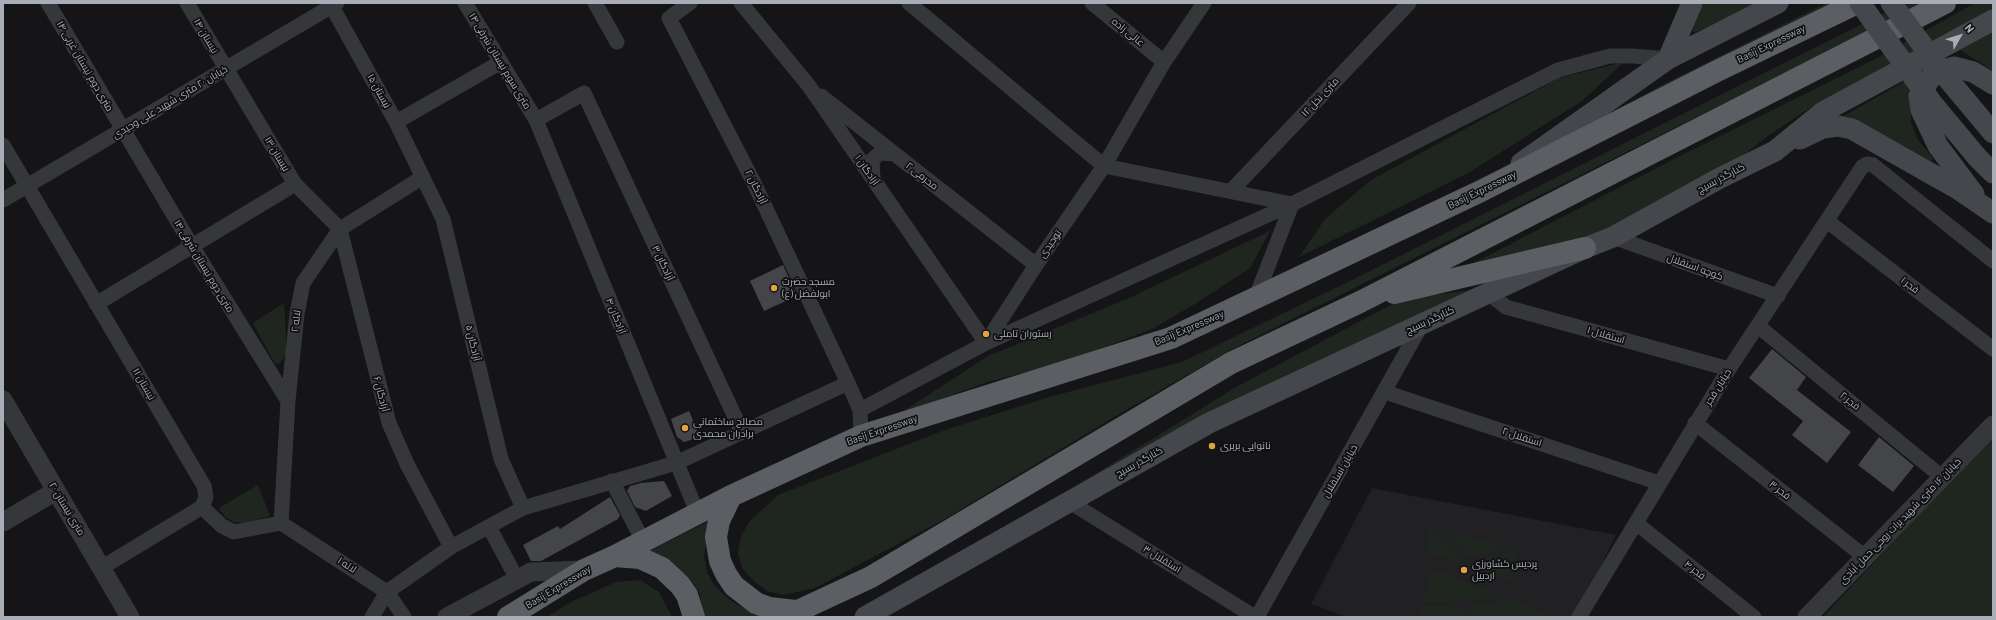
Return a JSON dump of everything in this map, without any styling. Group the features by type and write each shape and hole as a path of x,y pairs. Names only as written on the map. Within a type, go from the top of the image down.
{"highway":[{"name":"Basij Expressway","path":"508,617 584,570 615,556 697,512 861,436 1171,338 1481,191 1717,70 1857,3"},
{"path":"731,496 719,521 716,537 720,561 726,574 744,595 756,603 791,614 871,577 1232,363 1360,302 1945,3"},
{"path":"1360,302 1585,248"},
{"path":"615,556 640,558 662,568 687,595 694,617"}],"main road":[{"path":"1668,59 1692,3"},
{"path":"1481,191 1668,59 1778,3"},
{"path":"1860,3 1932,103 1977,157 1993,173"},
{"path":"1891,3 1947,78 1993,133"},
{"name":"کنارگذر بسیج","path":"865,617 1068,501 1209,423 1585,248 1613,237 1720,178 1775,151 1823,112 1993,20"},
{"path":"1988,210 1938,146 1921,110 1919,96 1933,74 1954,67 1973,72 1993,84"},
{"path":"1775,151 1823,128 1837,126 1850,128 1958,189 1988,210"}],"street":[{"name":"۱۴ متری دوم نیستان غربی","path":"48,3 122,130"},
{"name":"نیستان ۱۴","path":"187,3 225,69"},
{"name":"۱۴ متری سوم نیستان شرقی","path":"465,3 536,120"},
{"path":"595,3 618,42"},
{"name":"آزادگان ۲","path":"690,3 669,18 753,181 848,382"},
{"name":"آزادگان ۱","path":"741,3 809,86 986,343"},
{"path":"909,3 1104,166 1292,204"},
{"name":"عالی زاده","path":"1092,3 1164,62"},
{"name":"توحیدی","path":"860,410 986,343 1036,265 1104,166 1164,62 1204,3"},
{"name":"۱۲ متری نخل","path":"1231,191 1408,3"},
{"name":"خیابان ۲۰ متری شهید علی وحیدی","path":"3,200 333,4"},
{"name":"نیستان ۱۵","path":"333,4 396,122 423,177"},
{"path":"986,343 1292,204 1558,70 1610,56 1668,59"},
{"path":"396,122 501,62"},
{"name":"نیستان ۱۳","path":"225,69 295,184 340,229"},
{"name":"محرمی ۲","path":"809,86 1036,265"},
{"name":"آزادگان ۳","path":"536,120 584,93 742,432"},
{"name":"آزادگان ۴","path":"536,120 697,512"},
{"name":"۱۴ متری دوم نیستان شرقی","path":"122,130 288,401"},
{"name":"نیستان ۱۱","path":"3,145 204,486 206,497 202,507"},
{"path":"872,178 872,160 880,153 895,154"},
{"name":"خیابان فجر","path":"1582,615 1695,423 1862,167 1867,164 1873,165 1993,261"},
{"name":"لاله ۲","path":"281,523 288,401 297,314 303,283 340,229 423,177"},
{"name":"آزادگان ۵","path":"423,177 443,219 501,459 523,508"},
{"path":"96,304 295,184"},
{"path":"1256,297 1292,204"},
{"name":"فجر ۱","path":"1827,221 1993,349"},
{"name":"آزادگان ۶","path":"340,229 389,423 407,464 451,547"},
{"name":"کوچه استقلال","path":"1613,237 1778,296"},
{"path":"319,259 335,256 344,259 349,265"},
{"name":"استقلال ۱","path":"1488,293 1506,307 1729,369"},
{"name":"خیابان استقلال","path":"1256,617 1385,392 1422,324"},
{"name":"فجر ۲","path":"1758,326 1942,477"},
{"path":"372,617 387,592 451,547 523,508 676,463 848,382 860,410 861,436"},
{"name":"استقلال ۲","path":"1385,392 1659,483"},
{"name":"۲۰ متری نیستان","path":"3,400 130,617"},
{"name":"فجر ۳","path":"1695,423 1865,557"},
{"name":"خیابان ۱۶ متری شهید برات روحی حمل آبادی","path":"1807,617 1993,425"},
{"path":"612,482 643,541"},
{"path":"3,522 56,491"},
{"name":"استقلال ۳","path":"1068,501 1256,617"},
{"path":"102,568 202,507 222,526 234,532 281,523"},
{"name":"لاله ۱","path":"281,523 387,592 404,617"},
{"name":"فجر ۴","path":"1636,523 1754,617"},
{"path":"489,527 517,579"},
{"path":"447,617 531,572 584,570"}],"shaded area":[{"path":"1703,3 1764,3 1694,33 1691,25"},
{"path":"1826,3 1843,3 1612,117 1606,115 1666,83"},
{"path":"1904,3 1925,3 1240,345 1119,414 943,520 815,588 783,595 767,591 755,582 742,568 738,552 741,536 750,521 778,495 945,430 1049,397 1182,362 1346,283"},
{"path":"1975,3 1993,3 1993,16 1813,106 1769,135 1722,172 1598,233 1564,244 1472,264 1674,159 1877,58"},
{"path":"1993,31 1993,71 1957,48"},
{"path":"1624,62 1582,101 1468,173 1299,257 1325,219 1371,180 1559,78"},
{"path":"1909,79 1911,122 1918,140 1933,158 1932,162 1902,145 1842,117"},
{"path":"1270,231 1250,268 1195,304 1152,329 1066,362 987,382 896,416 988,356 1127,299"},
{"path":"1480,289 1079,484 1238,386 1402,299"},
{"path":"284,303 287,354 279,364 275,364 253,323"},
{"path":"1993,435 1993,617 1823,617"},
{"path":"258,485 270,516 247,523 234,522 225,517 219,508"},
{"name":"پردیس کشاورزی اردبیل","path":"1372,488 1616,535 1576,617 1347,617 1311,604"},
{"path":"711,520 704,556 707,572 714,585 725,596 736,604 762,616 704,617 699,592 689,578 650,551"},
{"path":"1429,527 1442,543 1464,564 1425,553"},
{"path":"1443,532 1508,546 1467,558"},
{"path":"1517,550 1512,581 1466,565 1483,561"},
{"path":"1433,569 1503,597 1422,603"},
{"path":"640,580 659,592 672,617 547,617 571,602 616,582"},
{"path":"1514,600 1553,617 1474,617 1465,605"},
{"path":"1459,606 1467,617 1417,617 1421,607"}],"building":[{"name":"مسجد حضرت ابولفضل (ع)","path":"783,265 797,296 764,311 750,281"},
{"path":"1772,349 1806,377 1797,390 1851,432 1827,463 1792,435 1803,421 1749,378"},
{"name":"مصالح ساختمانی برادران محمدی","path":"689,411 700,437 684,442 677,437 671,419"},
{"path":"1879,437 1914,466 1893,492 1858,465"},
{"path":"664,481 672,496 646,511 635,507 627,491 630,486 641,483"},
{"path":"610,497 620,515 618,519 541,561 531,561 523,545 558,526 560,529"}],"place":[{"name":"مسجد حضرت ابولفضل (ع)","path":"774,288"},
{"name":"رستوران تاملی","path":"986,334"},
{"name":"مصالح ساختمانی برادران محمدی","path":"685,428"},
{"name":"نانوایی بربری","path":"1212,446"},
{"name":"پردیس کشاورزی اردبیل","path":"1464,570"}]}
